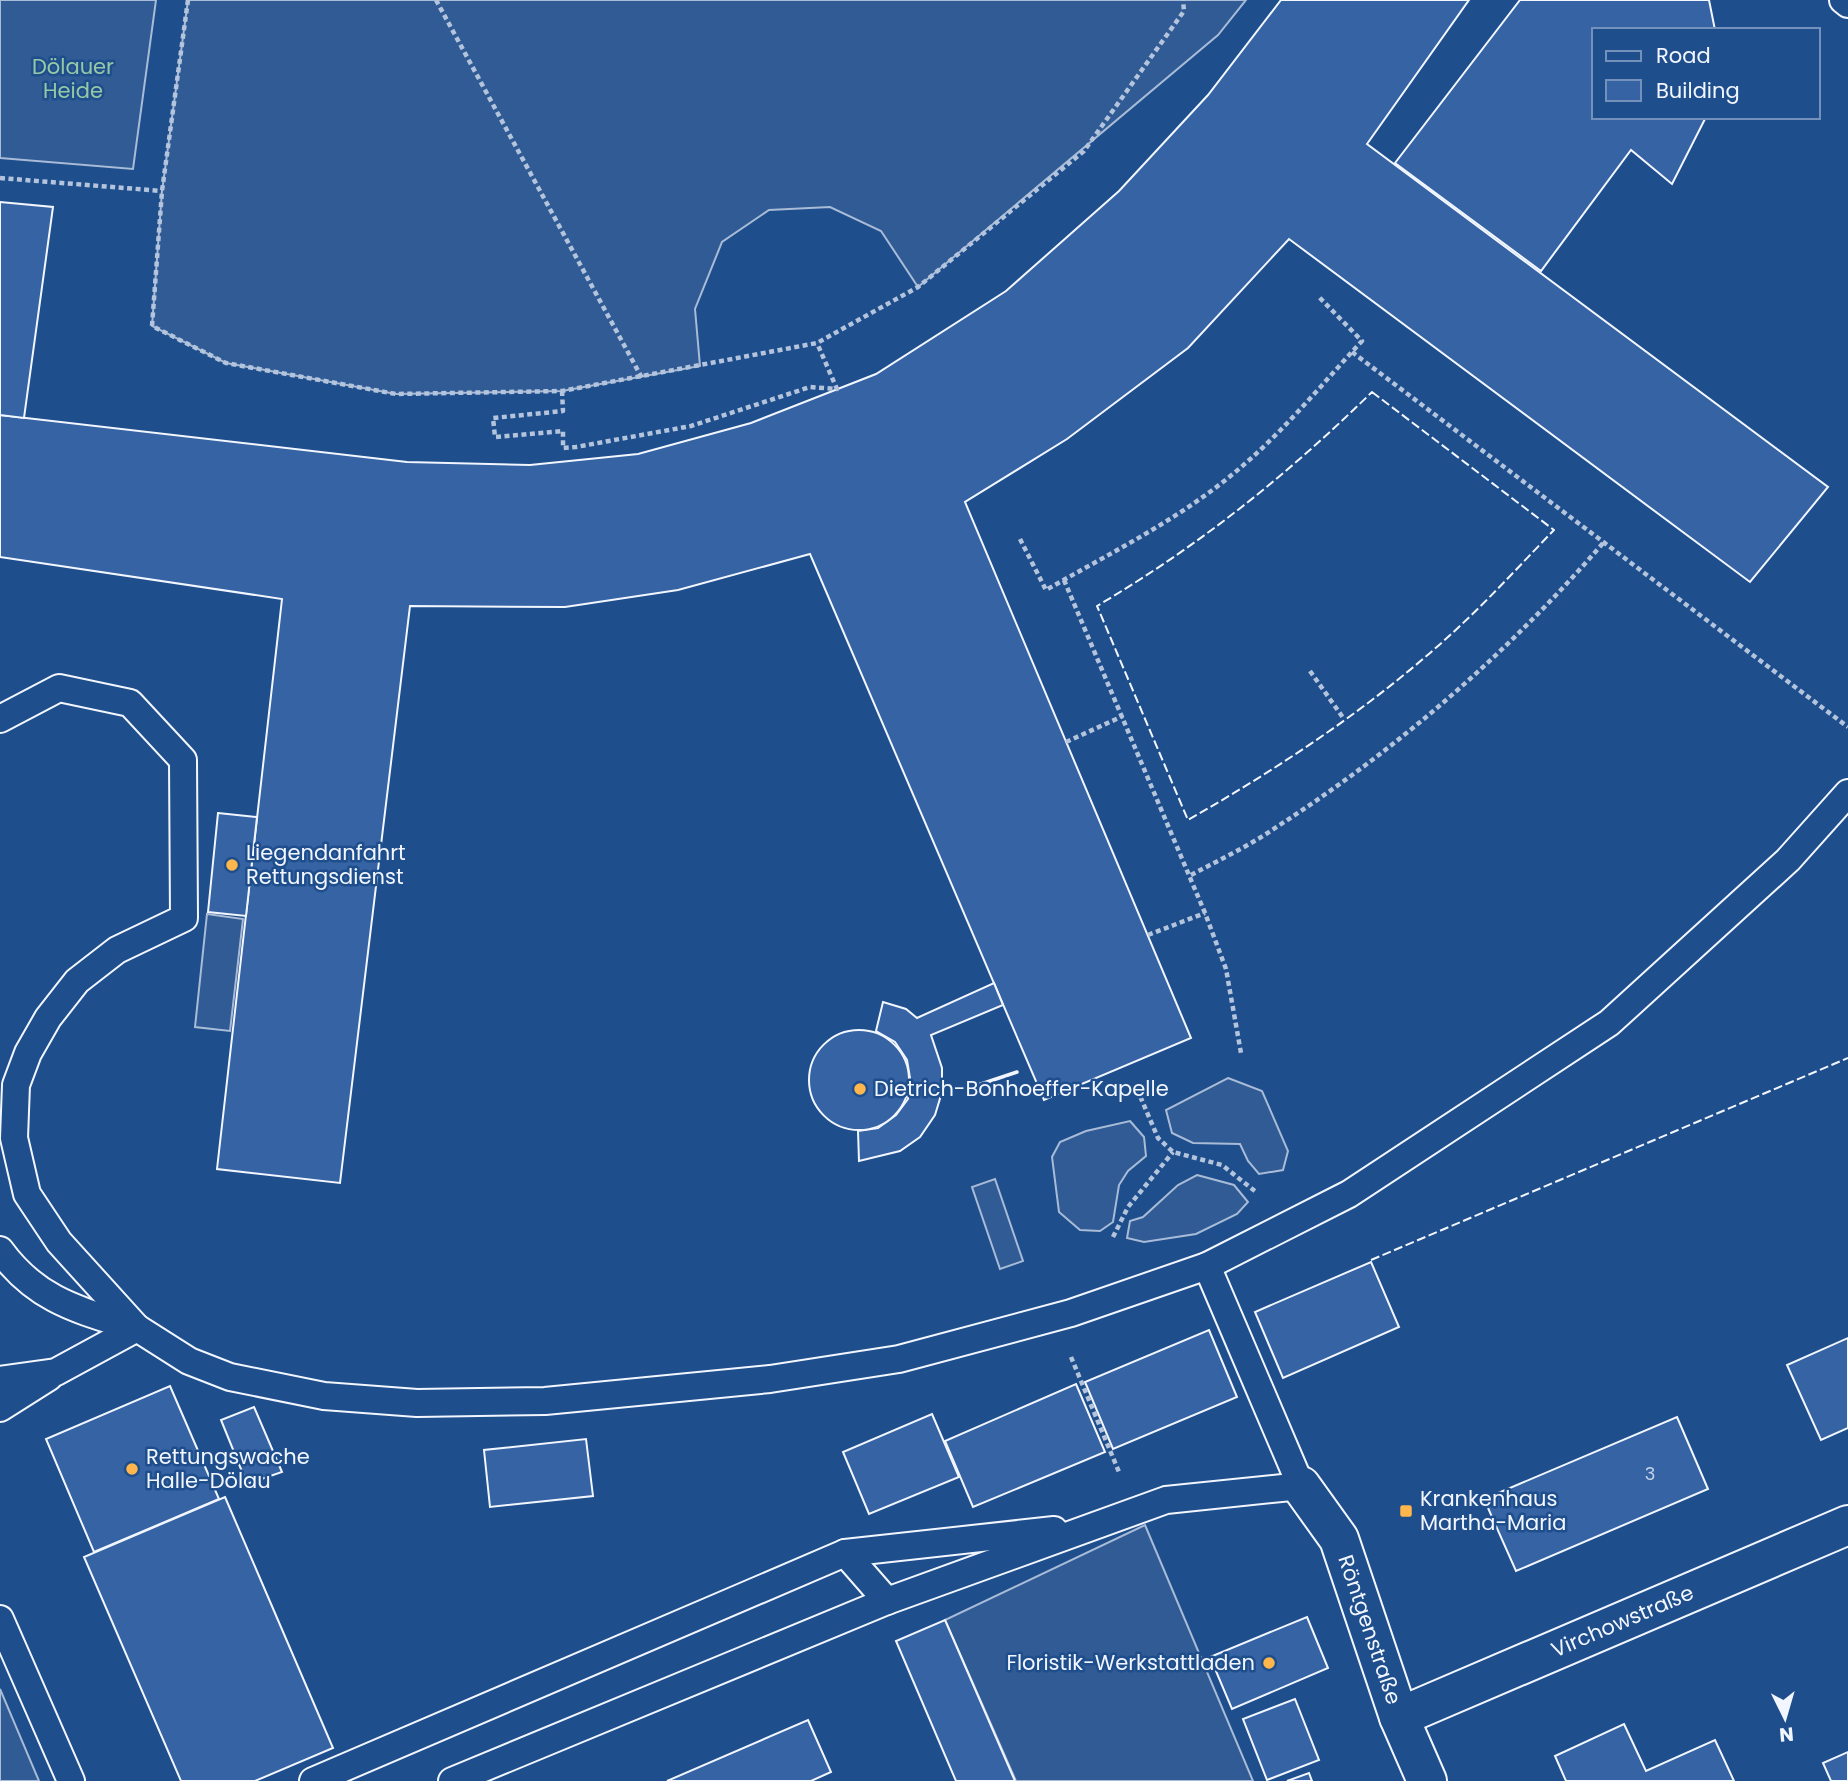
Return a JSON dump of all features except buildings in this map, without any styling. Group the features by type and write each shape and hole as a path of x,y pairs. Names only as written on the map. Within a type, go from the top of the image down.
{"street":[{"name":"Röntgenstraße","path":"1301,1486 1339,1539 1399,1717 1427,1781"},
{"name":"Virchowstraße","path":"1399,1717 1848,1525"}],"lane":[{"path":"1843,0 1848,4"},
{"path":"0,719 59,688 130,703 183,760 184,918 117,950 77,981 48,1018 28,1053 16,1085 14,1138 27,1194 59,1242 137,1328"},
{"path":"0,1251 33,1287 60,1304 137,1328 189,1361 230,1377 324,1396 417,1403 545,1401 771,1379 899,1359 1071,1313 1207,1266 1349,1194 1609,1023 1788,860 1848,793"},
{"path":"452,1781 887,1601 1166,1500 1301,1486 1207,1266"},
{"path":"0,1408 56,1372 137,1328"},
{"path":"0,1380 56,1372"},
{"path":"313,1781 845,1553 1097,1526"},
{"path":"845,1553 887,1601"},
{"path":"0,1619 71,1781"}],"path":[{"path":"188,0 162,191 152,326 226,363 396,394 562,391 817,343 918,287 1083,151 1184,11 1183,0"},
{"path":"436,0 642,378"},
{"path":"0,177 162,191"},
{"path":"1020,539 1046,590 1170,520 1239,469 1294,418 1362,341 1319,297"},
{"path":"562,391 564,411 493,418 495,437 563,431 563,449 691,426 810,387 837,389 817,343"},
{"path":"1352,352 1848,727"},
{"path":"1191,875 1275,829 1462,688 1546,609 1604,542"},
{"path":"1064,580 1206,913 1226,969 1241,1053"},
{"path":"1310,671 1344,719"},
{"path":"1066,742 1123,716"},
{"path":"1149,935 1206,913"},
{"path":"1137,1088 1158,1138 1173,1152 1222,1165 1289,1223"},
{"path":"1113,1237 1134,1199 1173,1152"},
{"path":"1071,1313 1065,1342 1137,1512"}],"shaded area":[{"name":"Dölauer Heide","path":"0,0 156,0 133,169 0,158"},
{"path":"188,0 1246,0 1218,35 918,287 881,231 830,207 769,210 722,242 695,309 700,366 562,391 396,394 226,363 152,326 162,191"},
{"path":"207,914 243,919 230,1031 195,1027"},
{"path":"1228,1078 1262,1091 1288,1151 1283,1170 1259,1174 1248,1161 1240,1144 1193,1143 1172,1133 1166,1110"},
{"path":"1130,1121 1144,1137 1146,1156 1128,1171 1119,1185 1113,1222 1100,1231 1080,1230 1059,1212 1052,1157 1060,1142 1086,1131"},
{"path":"1197,1175 1234,1185 1248,1202 1237,1214 1196,1234 1144,1242 1127,1238 1130,1221 1143,1217 1178,1185"},
{"path":"995,1179 1023,1261 1000,1269 972,1187"},
{"path":"1145,1525 1253,1781 1016,1781 945,1620"},
{"path":"0,1689 39,1781 0,1781"}],"fence":[{"path":"1372,392 1554,530 1473,614 1397,680 1330,731 1188,820 1097,606 1171,559 1241,508 1372,392"},
{"path":"1371,1260 1848,1058"}],"wall":[{"path":"975,1086 1017,1072"}],"place":[{"name":"Liegendanfahrt Rettungsdienst","path":"232,865"},
{"name":"Dietrich-Bonhoeffer-Kapelle","path":"860,1089"},
{"name":"Rettungswache Halle-Dölau","path":"132,1469"},
{"name":"Krankenhaus Martha-Maria","path":"1406,1511"},
{"name":"Floristik-Werkstattladen","path":"1269,1663"}]}
